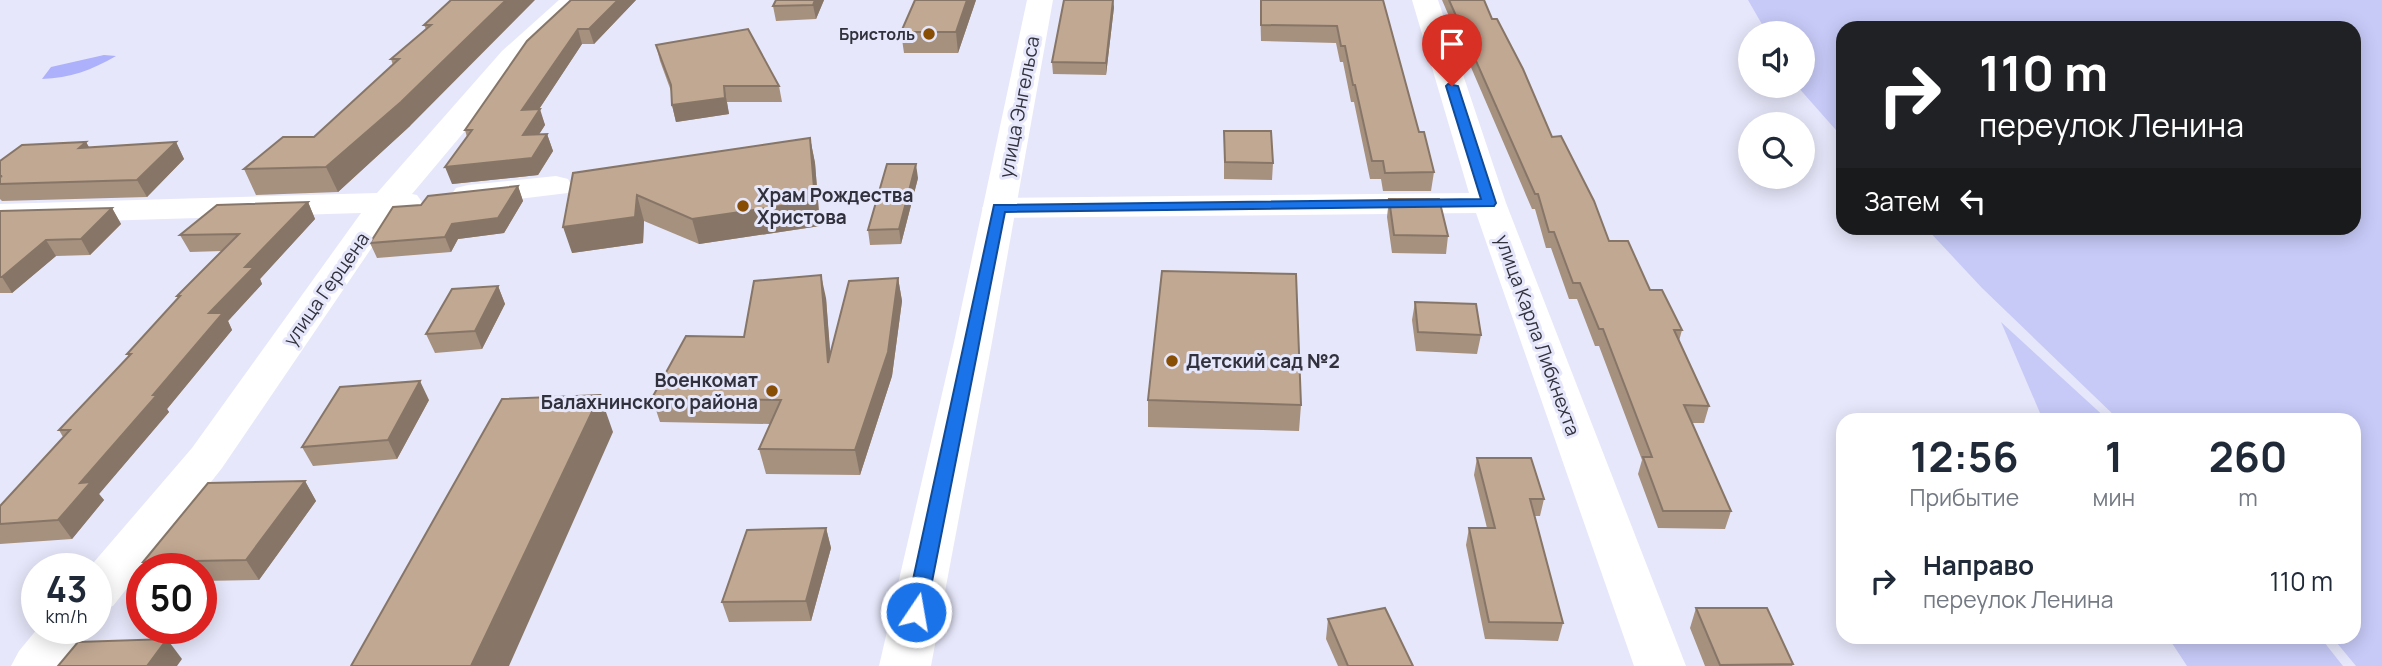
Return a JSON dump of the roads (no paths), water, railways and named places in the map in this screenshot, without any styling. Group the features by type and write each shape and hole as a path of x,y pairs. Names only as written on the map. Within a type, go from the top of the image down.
{"street":[{"name":"улица Герцена","path":"112,574 207,458 386,204 512,57 574,0"},
{"name":"улица Энгельса","path":"905,666 1040,0"},
{"name":"улица Карла Либкнехта","path":"1425,0 1489,203 1660,666"},
{"path":"0,214 386,204 556,186"},
{"path":"999,208 1489,203"},
{"path":"37,666 55,644"}],"water":[{"path":"104,55 116,56 80,72 42,79 51,67"}],"place":[{"name":"Бристоль","path":"929,34"},
{"name":"Храм Рождества Христова","path":"743,206"},
{"name":"Детский сад №2","path":"1172,361"},
{"name":"Военкомат Балахнинского района","path":"772,391"}]}
